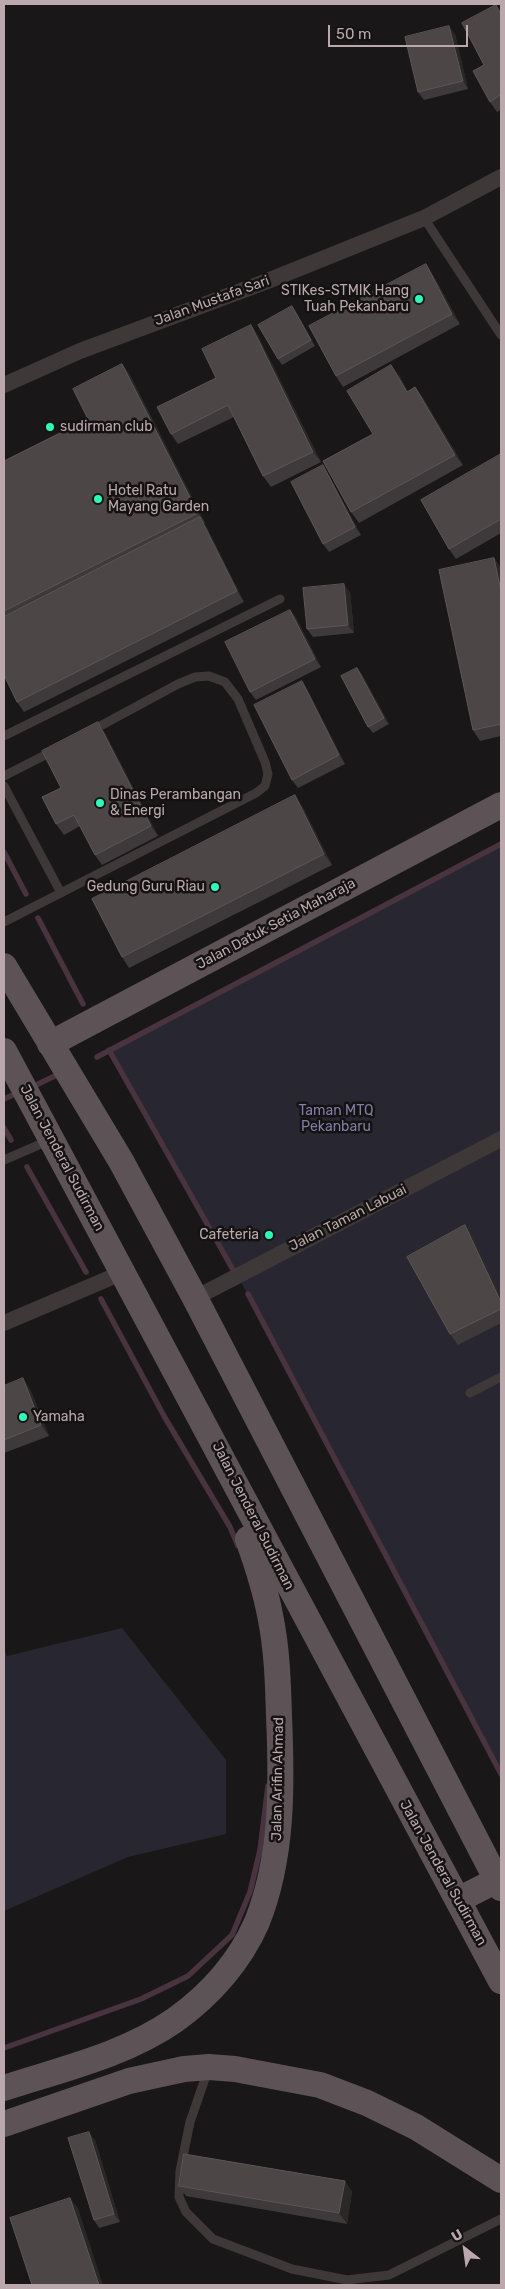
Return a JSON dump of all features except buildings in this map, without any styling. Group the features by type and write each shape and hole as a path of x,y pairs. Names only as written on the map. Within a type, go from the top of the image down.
{"main road":[{"name":"Jalan Datuk Setia Maharaja","path":"50,1044 501,805"},
{"path":"4,966 121,1161 195,1298 500,1882 458,1900"},
{"name":"Jalan Jenderal Sudirman","path":"4,1051 124,1272 218,1448 244,1502 458,1900 495,1953 501,1981"},
{"name":"Jalan Arifin Ahmad","path":"4,2088 124,2049 175,2020 214,1986 230,1967 256,1924 263,1905 276,1855 280,1794 277,1664 270,1615 261,1574 218,1448"},
{"path":"4,2124 129,2081 184,2069 209,2067 235,2068 320,2086 367,2103 416,2127 501,2180"}],"street":[{"name":"Jalan Mustafa Sari","path":"4,385 80,351 265,282 424,218 501,178"},
{"name":"Jalan Taman Labuai","path":"195,1298 501,1139"},
{"path":"4,1323 124,1272"}],"lane":[{"path":"424,218 501,335"},
{"path":"4,736 280,599"},
{"path":"4,922 256,793 264,786 268,774 265,762 238,699 225,682 209,676 195,677 178,684 83,735"},
{"path":"4,776 65,744"},
{"path":"4,786 61,893"},
{"path":"4,1160 52,1139"},
{"path":"470,1393 501,1377"},
{"path":"209,2067 190,2122 180,2171 179,2197 186,2212 213,2239 292,2269 347,2280 389,2275 501,2219"}],"green space":[{"name":"Taman MTQ Pekanbaru","path":"501,844 501,1774 252,1301 206,1224 109,1050"},
{"path":"122,1628 226,1760 226,1834 128,1857 4,1911 4,1649 7,1656"}],"waterway":[{"path":"97,1057 501,844"},
{"path":"4,852 26,894"},
{"path":"38,918 83,1004"},
{"path":"109,1050 232,1268"},
{"path":"36,1085 61,1073"},
{"path":"4,1099 15,1094"},
{"path":"4,1128 11,1140"},
{"path":"27,1167 86,1272"},
{"path":"248,1294 501,1774"},
{"path":"101,1299 164,1416 230,1527 238,1546"},
{"path":"4,2048 141,1999 188,1976 232,1935 250,1892 260,1850 268,1786"}],"place":[{"name":"STIKes-STMIK Hang Tuah Pekanbaru","path":"419,299"},
{"name":"sudirman club","path":"50,427"},
{"name":"Hotel Ratu Mayang Garden","path":"98,499"},
{"name":"Dinas Perambangan & Energi","path":"100,803"},
{"name":"Gedung Guru Riau","path":"215,887"},
{"name":"Cafeteria","path":"269,1235"},
{"name":"Yamaha","path":"23,1417"}]}
